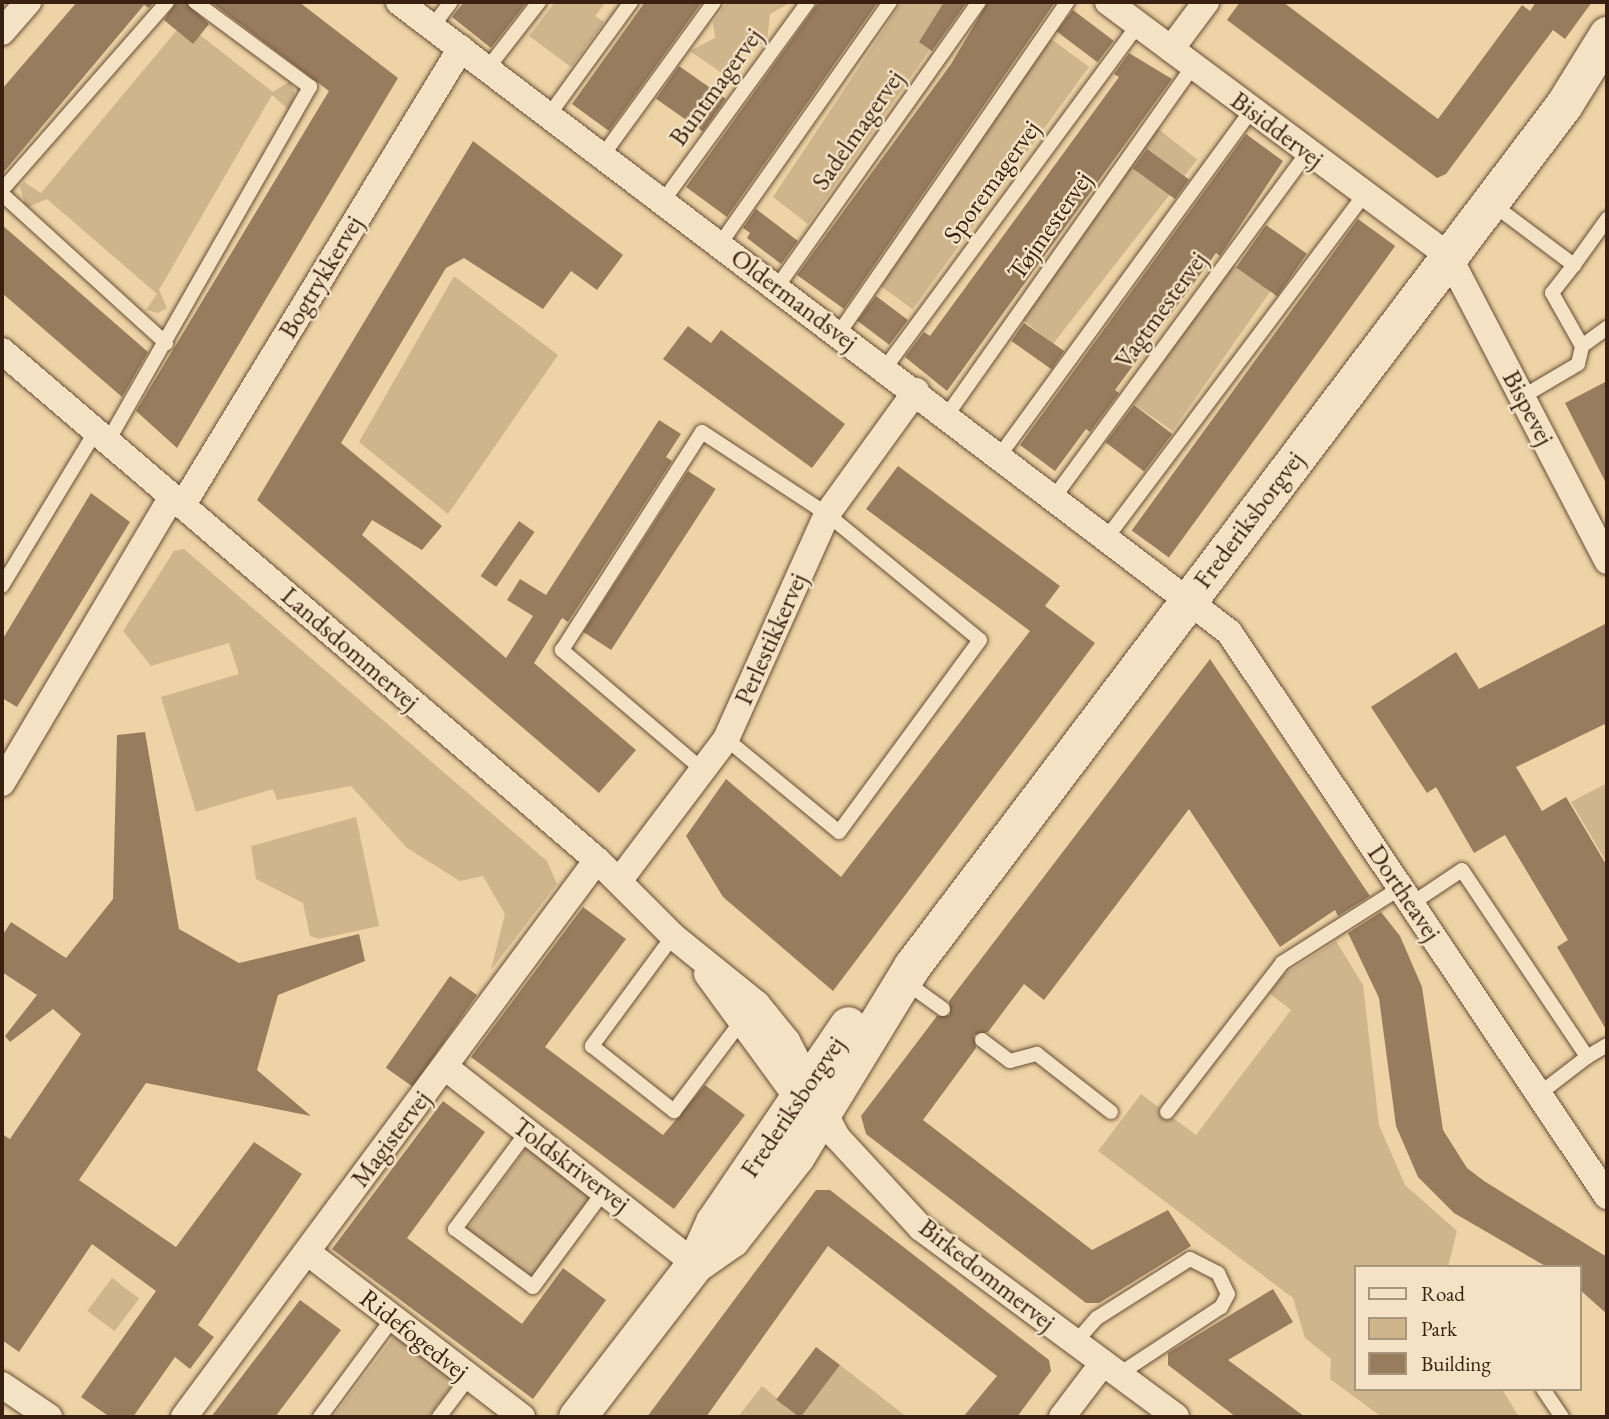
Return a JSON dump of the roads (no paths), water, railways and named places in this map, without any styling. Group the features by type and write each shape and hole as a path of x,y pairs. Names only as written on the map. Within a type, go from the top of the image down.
{"street":[{"path":"2,32 28,2"},
{"name":"Oldermandsvej","path":"399,2 1189,599"},
{"name":"Bisiddervej","path":"1108,2 1363,196 1448,256"},
{"path":"1171,49 1206,2"},
{"name":"Frederiksborgvej","path":"577,1417 695,1264 731,1239 808,1139 809,1095 904,974 1448,256 1597,66 1607,34"},
{"name":"Bogtrykkervej","path":"2,783 461,48"},
{"name":"Bispevej","path":"1448,256 1607,561"},
{"name":"Landsdommervej","path":"2,351 597,860 683,944 757,1004 809,1095"},
{"name":"Perlestikkervej","path":"619,881 726,739 827,514 916,391"},
{"name":"Dortheavej","path":"1189,599 1228,632 1607,1196"},
{"name":"Magistervej","path":"184,1417 597,860"},
{"name":"Landsdommervej","path":"683,944 740,1023 809,1095"},
{"name":"Toldskrivervej","path":"445,1067 695,1264"},
{"name":"Birkedommervej","path":"809,1095 836,1137 921,1228 1176,1417"},
{"name":"Ridefogedvej","path":"307,1252 522,1417"},
{"path":"1062,1417 1110,1369"},
{"path":"2,1385 49,1417"}],"lane":[{"path":"166,343 2,192 167,2"},
{"path":"2,586 166,343 310,87 195,2"},
{"path":"432,27 450,2"},
{"path":"487,69 539,2"},
{"path":"549,115 631,2"},
{"name":"Buntmagervej","path":"603,155 713,2"},
{"name":"Buntmagervej","path":"663,201 808,2"},
{"name":"Sadelmagervej","path":"720,244 890,2"},
{"name":"Sadelmagervej","path":"778,287 979,2"},
{"name":"Sporemagervej","path":"839,333 1067,2"},
{"name":"Sporemagervej","path":"885,368 1138,25"},
{"name":"Tøjmestervej","path":"947,415 1193,66"},
{"path":"1000,454 1251,111"},
{"name":"Vagtmestervej","path":"1055,496 1307,153"},
{"path":"1108,537 1363,196"},
{"path":"1490,202 1574,265"},
{"path":"1583,346 1552,293 1607,219"},
{"path":"1522,397 1578,364 1583,346 1605,331"},
{"path":"704,771 562,650 702,432 827,514 980,640 839,832 726,739"},
{"path":"1167,1112 1282,963 1406,896 1462,870 1587,1057"},
{"path":"683,944 592,1046 674,1111 740,1023"},
{"path":"904,974 943,1009"},
{"path":"982,1040 1010,1061 1037,1054 1111,1112"},
{"path":"1539,1094 1607,1045"},
{"path":"527,1132 455,1229 533,1287 604,1191"},
{"path":"1075,1343 1097,1318 1190,1259 1210,1265 1227,1286 1221,1307 1110,1369"},
{"path":"320,1417 393,1318"},
{"path":"439,1417 469,1377"},
{"path":"1544,1391 1562,1417"}]}
